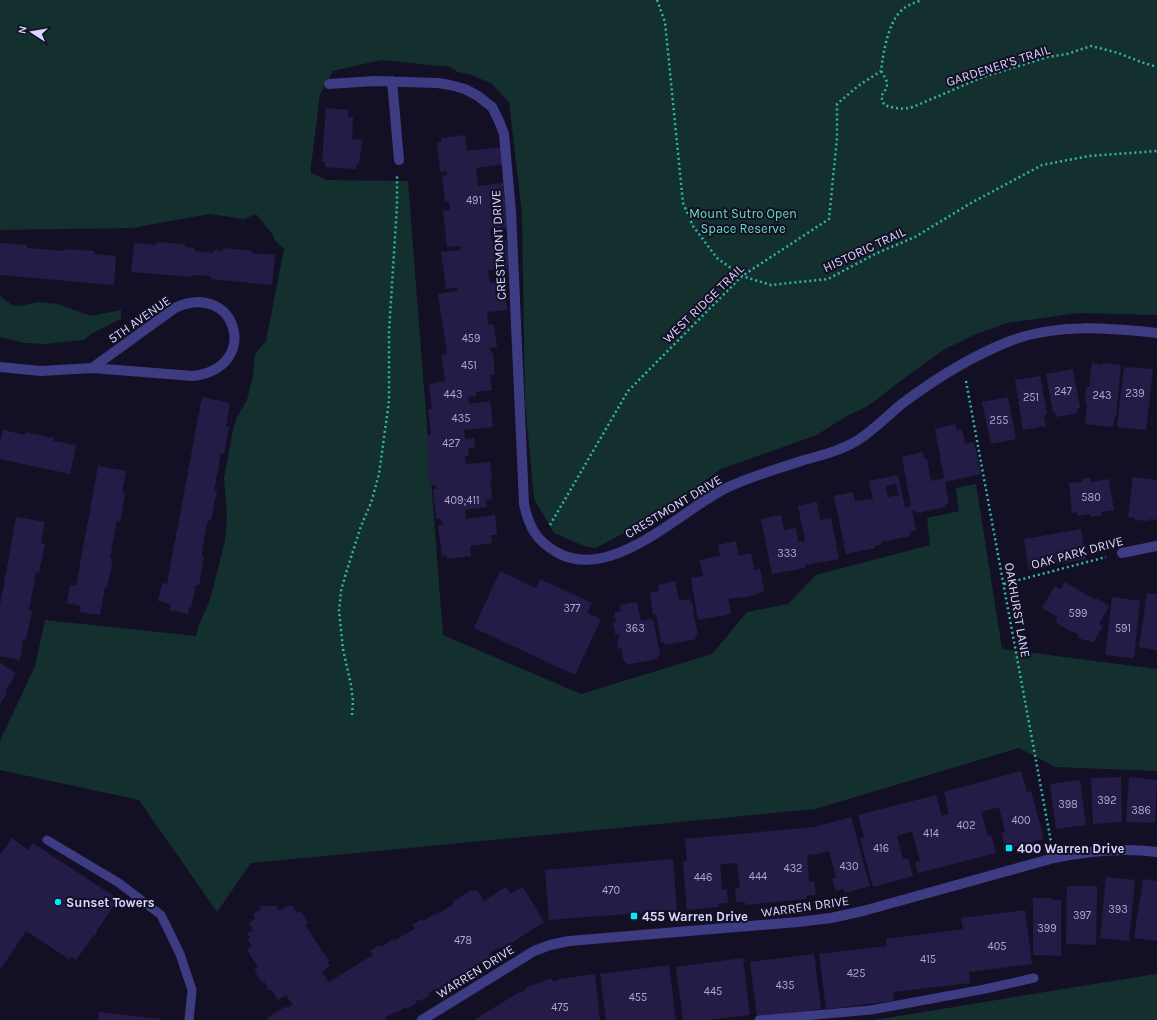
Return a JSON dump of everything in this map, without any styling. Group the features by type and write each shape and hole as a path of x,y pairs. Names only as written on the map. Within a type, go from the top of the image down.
{"street":[{"name":"CRESTMONT DRIVE","path":"329,84 351,81 438,83 465,89 478,96 492,107 504,134 511,219 522,488 524,504 533,531 540,541 560,554 572,558 583,560 596,559 624,550 658,533 707,499 744,480 842,448 858,440 915,394 935,381 988,351 1011,341 1067,329 1094,328 1157,333"},
{"path":"392,81 399,160"},
{"name":"5TH AVENUE","path":"0,368 41,371 92,368 193,376 204,375 215,371 225,363 232,353 235,338 232,324 226,314 216,306 205,302 183,304 92,368"},
{"name":"OAK PARK DRIVE","path":"1122,553 1157,546"},
{"name":"WARREN DRIVE","path":"422,1020 516,961 534,951 550,945 569,941 831,918 863,911 1054,858 1105,850 1157,852"}],"lane":[{"path":"47,840 119,882 161,915 180,954 192,990 189,1020"},
{"path":"759,1020 871,1010 978,991 1034,978"}],"path":[{"name":"HISTORIC TRAIL","path":"658,0 665,22 683,203 693,226 717,258 742,276 771,285 828,279 875,254 915,237 971,203 1042,165 1089,156 1157,151"},
{"path":"881,71 888,34 899,12 909,5 922,0"},
{"name":"GARDENER'S TRAIL","path":"881,71 888,82 887,90 881,96 884,105 896,109 904,109 913,108 983,77 1048,57 1067,54 1091,46 1118,53 1157,67"},
{"name":"WEST RIDGE TRAIL","path":"540,541 628,391 742,276 829,219 836,138 836,104 858,86 881,71"},
{"path":"352,715 352,685 343,648 339,611 341,591 361,526 371,503 378,474 389,401 390,310 397,205 397,166 399,160"},
{"name":"OAKHURST LANE","path":"963,365 1054,858"},
{"name":"OAK PARK DRIVE","path":"1004,584 1122,553"}],"green space":[{"name":"Mount Sutro Open Space Reserve","path":"0,0 1157,0 1157,315 1078,313 1007,323 976,334 943,350 866,407 845,417 817,435 721,469 661,513 596,548 584,546 554,533 534,499 525,402 522,214 509,102 492,84 472,75 458,72 450,67 381,60 333,71 320,94 311,173 327,180 408,181 443,635 581,694 712,654 747,612 788,604 816,575 930,545 927,518 959,511 956,488 976,484 1002,649 1157,669 1157,771 1055,767 1019,748 815,809 251,863 217,912 139,800 0,770 0,741 35,666 45,620 196,636 198,627 210,600 225,541 227,515 224,478 234,425 247,400 253,376 255,354 266,341 284,249 274,239 273,235 256,214 244,219 209,214 132,228 0,230"},
{"path":"0,296 12,305 19,306 39,302 58,304 91,316 121,310 121,319 91,334 84,340 45,344 25,343 0,337"},
{"path":"1157,974 1157,1020 874,1020"}],"building":[{"path":"326,108 348,110 348,117 353,117 352,139 362,140 359,165 356,165 356,169 325,167 325,162 322,162"},
{"path":"465,135 467,151 502,147 504,164 476,168 478,186 503,183 504,199 508,198 509,227 490,229 492,242 506,240 509,264 507,265 508,268 488,270 490,283 504,281 507,310 487,312 488,324 494,325 497,347 489,348 493,354 495,372 494,375 490,375 492,390 476,392 476,396 468,397 469,404 490,401 493,427 464,430 465,439 474,438 475,447 468,448 469,456 465,456 466,464 490,462 492,478 490,478 492,499 486,500 487,507 465,510 466,519 495,515 497,535 491,535 492,543 470,546 471,556 447,559 447,555 442,556 438,526 443,525 441,519 436,519 433,489 437,489 436,485 430,486 427,461 430,461 427,435 431,434 428,409 432,409 429,384 445,381 442,357 443,355 447,354 438,294 458,291 457,287 446,289 441,252 460,250 460,246 447,247 443,211 450,210 450,206 449,202 445,202 442,176 447,175 447,171 440,172 437,142 441,142 441,138"},
{"path":"157,242 185,244 185,247 195,248 195,251 213,253 214,250 223,251 223,248 275,255 272,285 211,279 211,276 193,275 193,277 131,272 134,243 156,245"},
{"path":"0,243 27,245 27,248 65,251 65,249 94,251 94,254 116,256 114,285 0,275"},
{"path":"1092,363 1103,365 1103,363 1121,365 1116,417 1114,417 1113,427 1085,424 1087,403 1085,403 1086,387 1089,387"},
{"path":"1124,367 1153,369 1146,430 1117,427"},
{"path":"1073,369 1080,408 1077,408 1078,413 1056,417 1055,412 1053,413 1046,374"},
{"path":"1040,376 1047,414 1044,415 1046,426 1023,430 1015,380"},
{"path":"202,397 230,403 226,427 229,427 224,454 221,453 214,491 217,491 211,520 208,520 204,539 202,556 204,557 199,585 196,585 191,608 189,607 188,614 170,610 171,604 158,601 162,583 167,584"},
{"path":"1008,397 1016,439 991,444 982,402"},
{"path":"955,424 957,430 962,429 965,444 974,442 981,474 945,482 949,503 945,504 946,507 916,513 915,510 912,511 916,530 910,532 910,536 882,542 882,544 874,546 875,548 846,554 834,496 853,492 855,501 873,499 869,481 898,475 905,507 911,506 902,457 923,452 924,459 927,459 931,481 944,478 935,429","holes":["896,484 899,495 888,497 886,486"]},
{"path":"3,430 25,435 25,432 54,438 53,441 76,445 70,474 0,459 0,443"},
{"path":"98,466 126,471 122,492 125,493 120,522 117,521 110,558 113,559 107,587 105,587 100,615 80,612 81,606 67,603 70,585 76,586"},
{"path":"1133,477 1157,480 1156,520 1135,520 1135,518 1128,517"},
{"path":"1090,478 1091,482 1109,479 1114,510 1101,512 1102,515 1090,517 1090,514 1078,516 1076,512 1072,513 1069,483 1083,482 1082,479"},
{"path":"817,502 820,520 831,518 839,559 805,565 805,568 772,574 761,519 781,515 784,530 796,528 798,542 805,541 798,506"},
{"path":"16,517 45,522 41,543 45,544 39,573 36,572 29,610 32,610 26,640 23,639 20,660 0,656 0,606"},
{"path":"1081,529 1086,559 1029,570 1024,539"},
{"path":"736,541 739,556 751,553 754,570 760,569 764,591 742,598 728,599 731,614 698,620 691,578 703,576 700,560 720,556 718,545"},
{"path":"500,571 536,588 540,579 592,603 587,613 601,619 575,675 474,628"},
{"path":"675,581 679,601 690,599 690,603 692,602 698,636 695,636 696,639 665,645 664,642 661,643 656,614 653,615 650,592 659,591 658,585"},
{"path":"1065,582 1095,600 1096,598 1109,606 1099,624 1103,626 1093,643 1088,640 1085,641 1078,637 1078,634 1055,622 1058,617 1042,608 1055,586 1061,589"},
{"path":"1147,593 1157,594 1157,650 1139,647"},
{"path":"1112,597 1140,601 1134,658 1105,655"},
{"path":"637,602 641,621 652,619 654,622 660,655 657,656 657,659 626,665 621,648 618,649 617,639 619,638 619,634 615,634 613,623 616,622 614,612 621,611 620,605"},
{"path":"0,663 16,673 0,704"},
{"path":"1021,771 1027,792 1031,791 1044,839 1006,849 1001,833 1005,832 999,807 981,812 988,836 991,835 996,853 918,873 915,862 920,861 912,831 897,836 903,860 908,858 913,876 873,887 860,839 864,837 858,815 936,795 942,816 949,814 944,792"},
{"path":"1121,777 1122,822 1093,824 1091,778"},
{"path":"1129,777 1157,780 1155,823 1126,822"},
{"path":"1080,780 1086,825 1056,829 1050,784"},
{"path":"851,817 870,886 845,893 844,889 836,891 832,879 836,878 829,851 807,855 809,882 814,881 816,895 806,896 806,899 745,905 745,902 736,902 735,889 740,888 737,863 720,864 722,890 727,889 728,903 718,904 719,907 687,910 683,862 687,861 685,839 814,827"},
{"name":"Sunset Towers","path":"12,838 28,850 33,843 118,899 96,932 96,935 94,935 76,960 71,957 69,959 26,931 0,970 0,855"},
{"path":"673,859 677,910 549,920 545,870"},
{"path":"1106,877 1135,880 1129,941 1100,938"},
{"path":"1143,879 1157,881 1157,941 1134,938"},
{"path":"1067,886 1097,886 1096,945 1066,944"},
{"path":"506,887 510,894 523,887 544,922 510,944 509,943 500,949 499,947 489,954 491,956 449,981 450,982 438,990 437,988 428,993 429,996 419,1001 415,1001 417,1003 407,1009 406,1007 395,1012 385,1018 386,1020 268,1020 267,1018 286,1006 287,1008 293,1005 286,995 278,1000 272,990 269,991 264,981 262,983 254,970 258,967 247,950 252,946 247,939 250,938 247,933 253,930 249,923 255,919 253,914 261,909 259,906 276,906 279,911 288,906 293,906 297,913 301,911 308,923 305,925 329,961 327,962 330,966 322,972 329,982 373,955 370,951 380,945 381,947 393,939 394,941 415,929 412,925 422,919 423,921 435,914 436,915 454,904 453,902 471,890 473,892 477,890 484,901"},
{"path":"1033,898 1051,898 1051,900 1061,900 1061,956 1033,955"},
{"path":"1025,910 1032,964 969,972 970,983 893,992 894,1001 826,1009 819,954 887,946 886,939 963,929 961,918"},
{"path":"814,954 821,1009 757,1017 750,962"},
{"path":"743,958 750,1015 707,1020 683,1020 676,967"},
{"path":"669,965 676,1020 606,1020 600,974"},
{"path":"595,974 600,1020 474,1020 516,994 526,990 525,988 552,978 553,982 560,979"},
{"path":"99,1012 161,1019 161,1020 98,1020"}],"place":[{"name":"400 Warren Drive","path":"1009,848"},
{"name":"Sunset Towers","path":"58,902"},
{"name":"455 Warren Drive","path":"634,916"}]}
